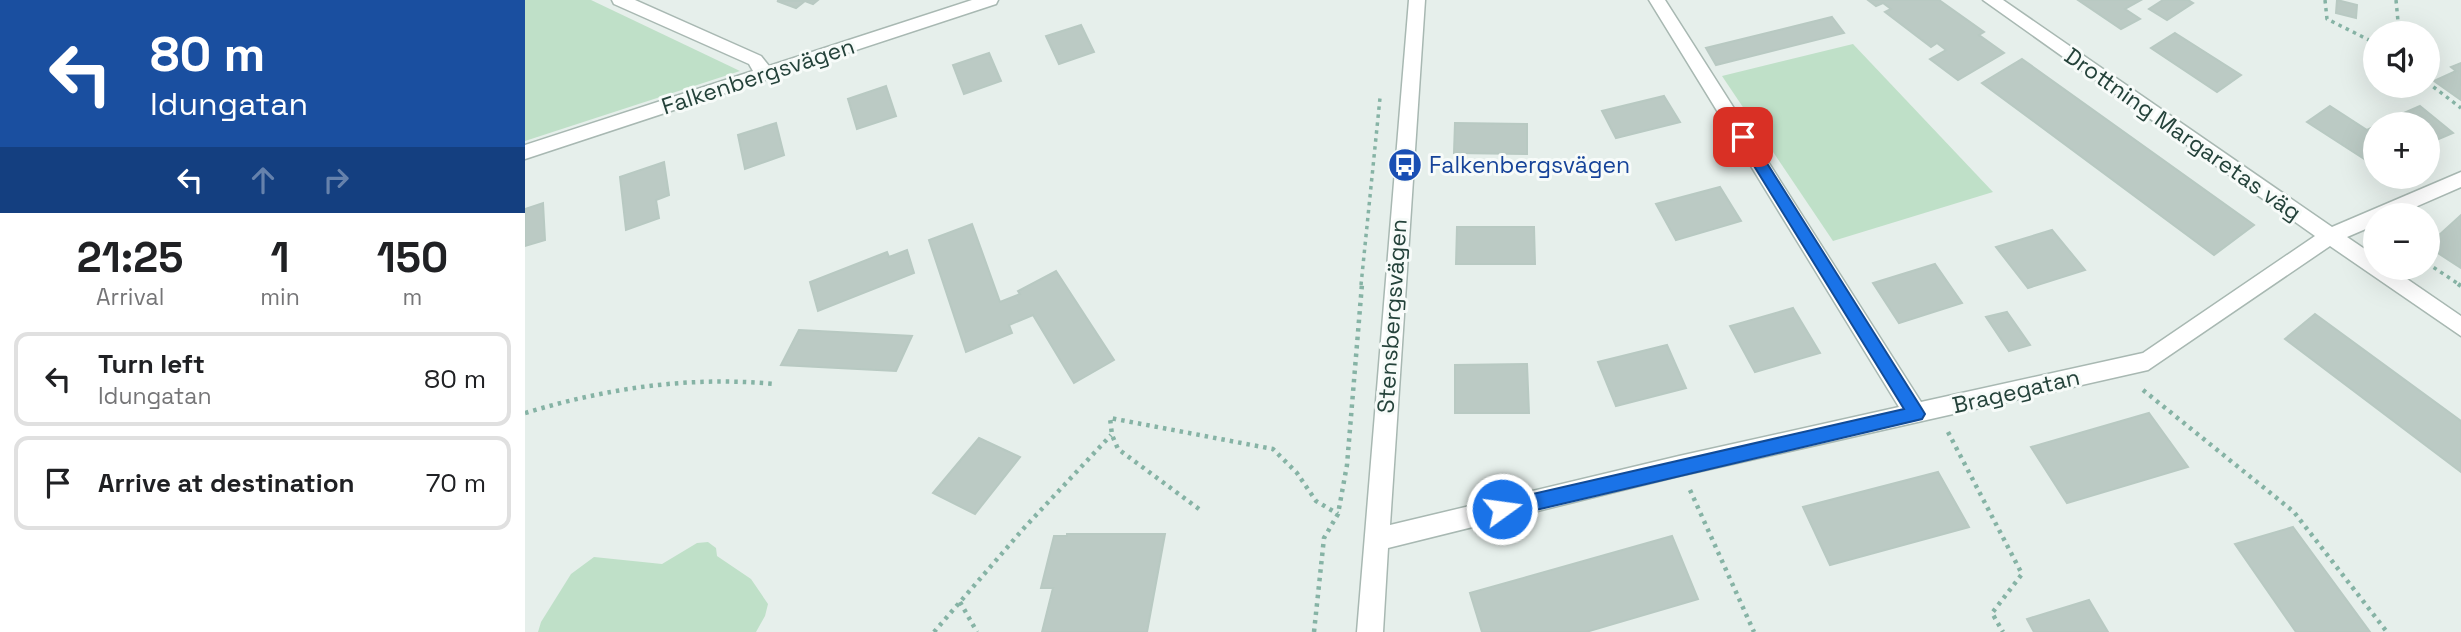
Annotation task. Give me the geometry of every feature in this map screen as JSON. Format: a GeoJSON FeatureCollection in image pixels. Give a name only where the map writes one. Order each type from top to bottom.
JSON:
{"type":"FeatureCollection","features":[{"type":"Feature","properties":{"kind":"street"},"geometry":{"type":"LineString","coordinates":[[620,0],[755,60],[765,74]]}},
{"type":"Feature","properties":{"kind":"street","name":"Falkenbergsvägen"},"geometry":{"type":"LineString","coordinates":[[525,152],[991,0]]}},
{"type":"Feature","properties":{"kind":"street","name":"Stensbergsvägen"},"geometry":{"type":"LineString","coordinates":[[1370,632],[1417,0]]}},
{"type":"Feature","properties":{"kind":"street"},"geometry":{"type":"LineString","coordinates":[[1657,0],[1926,412]]}},
{"type":"Feature","properties":{"kind":"street","name":"Drottning Margaretas väg"},"geometry":{"type":"LineString","coordinates":[[1991,0],[2363,259]]}},
{"type":"Feature","properties":{"kind":"street","name":"Bragegatan"},"geometry":{"type":"LineString","coordinates":[[2406,203],[2461,179]]}},
{"type":"Feature","properties":{"kind":"street","name":"Bragegatan"},"geometry":{"type":"LineString","coordinates":[[1376,540],[1679,466],[2148,361],[2330,236],[2363,222]]}},
{"type":"Feature","properties":{"kind":"street","name":"Drottning Margaretas väg"},"geometry":{"type":"LineString","coordinates":[[2394,280],[2461,327]]}},
{"type":"Feature","properties":{"kind":"path"},"geometry":{"type":"LineString","coordinates":[[2325,0],[2327,19],[2363,36]]}},
{"type":"Feature","properties":{"kind":"path"},"geometry":{"type":"LineString","coordinates":[[2396,0],[2398,21]]}},
{"type":"Feature","properties":{"kind":"path"},"geometry":{"type":"LineString","coordinates":[[1314,632],[1324,538],[1338,513],[1347,466],[1369,203],[1382,85]]}},
{"type":"Feature","properties":{"kind":"path"},"geometry":{"type":"LineString","coordinates":[[2440,92],[2461,108]]}},
{"type":"Feature","properties":{"kind":"path"},"geometry":{"type":"LineString","coordinates":[[2440,272],[2461,286]]}},
{"type":"Feature","properties":{"kind":"path"},"geometry":{"type":"LineString","coordinates":[[2116,368],[2294,512],[2387,632]]}},
{"type":"Feature","properties":{"kind":"path"},"geometry":{"type":"LineString","coordinates":[[525,413],[573,397],[649,382],[744,380],[775,384]]}},
{"type":"Feature","properties":{"kind":"path"},"geometry":{"type":"LineString","coordinates":[[1926,412],[2022,574],[1991,612],[2003,632]]}},
{"type":"Feature","properties":{"kind":"path"},"geometry":{"type":"LineString","coordinates":[[1199,509],[1118,449],[1112,435],[1110,418],[1273,449],[1297,473],[1316,501],[1338,513]]}},
{"type":"Feature","properties":{"kind":"path"},"geometry":{"type":"LineString","coordinates":[[934,632],[1024,528],[1112,435]]}},
{"type":"Feature","properties":{"kind":"path"},"geometry":{"type":"LineString","coordinates":[[1679,466],[1754,632]]}},
{"type":"Feature","properties":{"kind":"path"},"geometry":{"type":"LineString","coordinates":[[960,602],[977,632]]}},
{"type":"Feature","properties":{"kind":"green space"},"geometry":{"type":"Polygon","coordinates":[[[525,0],[591,0],[740,71],[525,141],[525,0]]]}},
{"type":"Feature","properties":{"kind":"green space"},"geometry":{"type":"Polygon","coordinates":[[[1853,44],[1993,192],[1833,241],[1722,76],[1853,44]]]}},
{"type":"Feature","properties":{"kind":"green space"},"geometry":{"type":"Polygon","coordinates":[[[708,542],[716,548],[717,556],[751,579],[768,604],[756,632],[538,632],[541,622],[571,574],[594,557],[662,564],[697,543],[708,542]]]}},
{"type":"Feature","properties":{"kind":"building"},"geometry":{"type":"Polygon","coordinates":[[[818,0],[813,4],[805,1],[796,8],[777,1],[818,0]]]}},
{"type":"Feature","properties":{"kind":"building"},"geometry":{"type":"Polygon","coordinates":[[[1868,0],[1939,0],[1984,32],[1979,35],[2004,53],[1958,80],[1930,59],[1946,50],[1937,43],[1931,47],[1885,12],[1891,9],[1883,3],[1876,6],[1868,0]]]}},
{"type":"Feature","properties":{"kind":"building"},"geometry":{"type":"Polygon","coordinates":[[[2078,0],[2141,0],[2125,9],[2140,19],[2121,29],[2078,0]]]}},
{"type":"Feature","properties":{"kind":"building"},"geometry":{"type":"Polygon","coordinates":[[[2163,0],[2188,0],[2193,3],[2167,20],[2149,9],[2163,0]]]}},
{"type":"Feature","properties":{"kind":"building"},"geometry":{"type":"Polygon","coordinates":[[[2337,0],[2357,5],[2356,18],[2336,13],[2337,0]]]}},
{"type":"Feature","properties":{"kind":"building"},"geometry":{"type":"Polygon","coordinates":[[[1832,17],[1844,33],[1716,65],[1706,48],[1832,17]]]}},
{"type":"Feature","properties":{"kind":"building"},"geometry":{"type":"Polygon","coordinates":[[[1081,25],[1094,52],[1059,64],[1046,36],[1081,25]]]}},
{"type":"Feature","properties":{"kind":"building"},"geometry":{"type":"Polygon","coordinates":[[[2175,33],[2241,75],[2217,92],[2151,48],[2175,33]]]}},
{"type":"Feature","properties":{"kind":"building"},"geometry":{"type":"Polygon","coordinates":[[[989,53],[1001,81],[964,94],[953,65],[989,53]]]}},
{"type":"Feature","properties":{"kind":"building"},"geometry":{"type":"Polygon","coordinates":[[[2022,59],[2254,225],[2214,255],[1982,83],[2022,59]]]}},
{"type":"Feature","properties":{"kind":"building"},"geometry":{"type":"Polygon","coordinates":[[[2461,63],[2461,100],[2440,85],[2440,78],[2456,71],[2451,67],[2461,63]]]}},
{"type":"Feature","properties":{"kind":"building"},"geometry":{"type":"Polygon","coordinates":[[[886,86],[896,116],[857,129],[848,99],[886,86]]]}},
{"type":"Feature","properties":{"kind":"building"},"geometry":{"type":"Polygon","coordinates":[[[1664,96],[1680,122],[1616,138],[1602,111],[1664,96]]]}},
{"type":"Feature","properties":{"kind":"building"},"geometry":{"type":"Polygon","coordinates":[[[2330,106],[2363,127],[2363,158],[2307,122],[2330,106]]]}},
{"type":"Feature","properties":{"kind":"building"},"geometry":{"type":"Polygon","coordinates":[[[2420,106],[2427,112],[2406,112],[2420,106]]]}},
{"type":"Feature","properties":{"kind":"building"},"geometry":{"type":"Polygon","coordinates":[[[2440,122],[2453,133],[2440,138],[2440,122]]]}},
{"type":"Feature","properties":{"kind":"building"},"geometry":{"type":"Polygon","coordinates":[[[776,123],[784,155],[745,169],[738,135],[776,123]]]}},
{"type":"Feature","properties":{"kind":"building"},"geometry":{"type":"Polygon","coordinates":[[[1455,123],[1527,124],[1527,154],[1454,153],[1455,123]]]}},
{"type":"Feature","properties":{"kind":"building"},"geometry":{"type":"Polygon","coordinates":[[[664,162],[669,195],[656,200],[659,218],[626,230],[620,177],[664,162]]]}},
{"type":"Feature","properties":{"kind":"building"},"geometry":{"type":"Polygon","coordinates":[[[1720,187],[1741,221],[1676,240],[1656,204],[1720,187]]]}},
{"type":"Feature","properties":{"kind":"building"},"geometry":{"type":"Polygon","coordinates":[[[543,203],[545,240],[525,246],[525,209],[543,203]]]}},
{"type":"Feature","properties":{"kind":"building"},"geometry":{"type":"Polygon","coordinates":[[[2461,215],[2461,268],[2440,254],[2440,234],[2461,215]]]}},
{"type":"Feature","properties":{"kind":"building"},"geometry":{"type":"Polygon","coordinates":[[[972,224],[1000,302],[1020,294],[1018,291],[1056,271],[1114,360],[1074,383],[1033,315],[1009,325],[1012,333],[966,352],[929,240],[972,224]]]}},
{"type":"Feature","properties":{"kind":"building"},"geometry":{"type":"Polygon","coordinates":[[[1457,227],[1534,227],[1535,264],[1456,264],[1457,227]]]}},
{"type":"Feature","properties":{"kind":"building"},"geometry":{"type":"Polygon","coordinates":[[[2052,230],[2085,270],[2028,288],[1996,247],[2052,230]]]}},
{"type":"Feature","properties":{"kind":"building"},"geometry":{"type":"Polygon","coordinates":[[[907,250],[914,273],[818,311],[810,282],[887,252],[889,257],[907,250]]]}},
{"type":"Feature","properties":{"kind":"building"},"geometry":{"type":"Polygon","coordinates":[[[1935,264],[1962,303],[1899,323],[1873,283],[1935,264]]]}},
{"type":"Feature","properties":{"kind":"building"},"geometry":{"type":"Polygon","coordinates":[[[1793,308],[1820,353],[1755,372],[1730,326],[1793,308]]]}},
{"type":"Feature","properties":{"kind":"building"},"geometry":{"type":"Polygon","coordinates":[[[2007,312],[2030,345],[2009,351],[1986,317],[2007,312]]]}},
{"type":"Feature","properties":{"kind":"building"},"geometry":{"type":"Polygon","coordinates":[[[2315,314],[2461,421],[2461,472],[2285,339],[2315,314]]]}},
{"type":"Feature","properties":{"kind":"building"},"geometry":{"type":"Polygon","coordinates":[[[799,330],[912,336],[896,371],[781,365],[799,330]]]}},
{"type":"Feature","properties":{"kind":"building"},"geometry":{"type":"Polygon","coordinates":[[[1667,345],[1686,388],[1616,406],[1598,362],[1667,345]]]}},
{"type":"Feature","properties":{"kind":"building"},"geometry":{"type":"Polygon","coordinates":[[[1527,364],[1529,413],[1455,413],[1455,365],[1527,364]]]}},
{"type":"Feature","properties":{"kind":"building"},"geometry":{"type":"Polygon","coordinates":[[[2149,413],[2188,467],[2067,503],[2031,447],[2149,413]]]}},
{"type":"Feature","properties":{"kind":"building"},"geometry":{"type":"Polygon","coordinates":[[[979,438],[1020,457],[975,514],[933,493],[979,438]]]}},
{"type":"Feature","properties":{"kind":"building"},"geometry":{"type":"Polygon","coordinates":[[[1938,472],[1969,527],[1830,565],[1803,507],[1938,472]]]}},
{"type":"Feature","properties":{"kind":"building"},"geometry":{"type":"Polygon","coordinates":[[[2293,527],[2370,632],[2296,632],[2235,544],[2293,527]]]}},
{"type":"Feature","properties":{"kind":"building"},"geometry":{"type":"Polygon","coordinates":[[[1165,534],[1147,632],[1042,632],[1053,588],[1041,588],[1054,536],[1165,534]]]}},
{"type":"Feature","properties":{"kind":"building"},"geometry":{"type":"Polygon","coordinates":[[[1672,536],[1698,599],[1586,632],[1482,632],[1470,593],[1672,536]]]}},
{"type":"Feature","properties":{"kind":"building"},"geometry":{"type":"Polygon","coordinates":[[[2089,600],[2108,632],[2034,632],[2027,619],[2089,600]]]}},
{"type":"Feature","properties":{"kind":"place","name":"Falkenbergsvägen"},"geometry":{"type":"Point","coordinates":[1405,165]}},
{"type":"Feature","properties":{"kind":"route"},"geometry":{"type":"LineString","coordinates":[[1502,509],[1679,466],[1916,414],[1743,137]]}}]}
